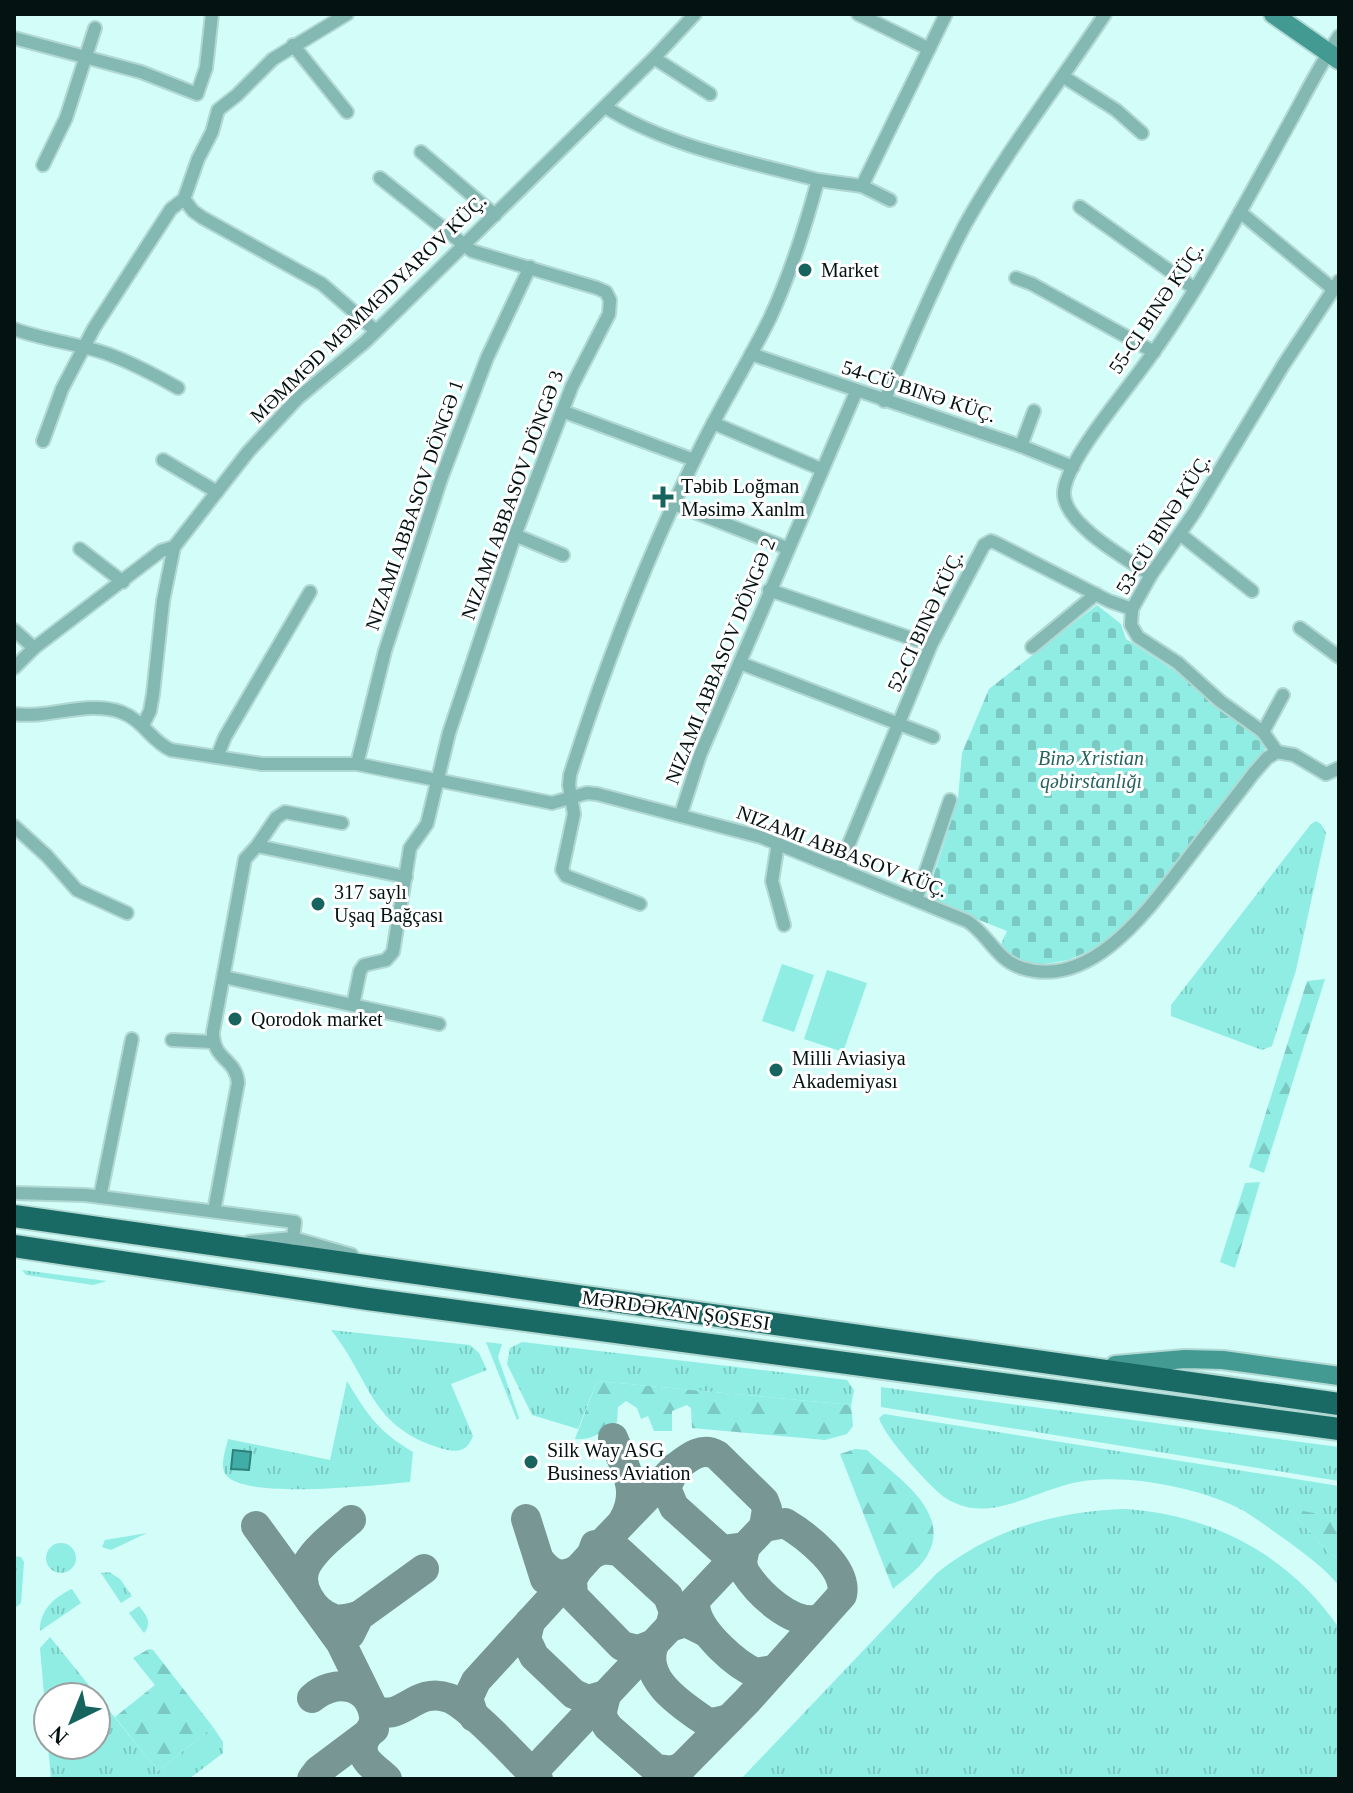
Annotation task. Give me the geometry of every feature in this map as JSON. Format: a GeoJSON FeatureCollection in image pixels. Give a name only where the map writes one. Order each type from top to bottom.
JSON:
{"type":"FeatureCollection","features":[{"type":"Feature","properties":{"kind":"highway","name":"MƏRDƏKAN ŞOSESI"},"geometry":{"type":"LineString","coordinates":[[14,1216],[1339,1404]]}},
{"type":"Feature","properties":{"kind":"highway","name":"MƏRDƏKAN ŞOSESI"},"geometry":{"type":"LineString","coordinates":[[14,1246],[368,1299],[1339,1429]]}},
{"type":"Feature","properties":{"kind":"street"},"geometry":{"type":"LineString","coordinates":[[197,94],[206,68],[212,14]]}},
{"type":"Feature","properties":{"kind":"street"},"geometry":{"type":"LineString","coordinates":[[43,441],[62,389],[125,278],[171,209],[184,199],[218,110],[273,59],[347,14]]}},
{"type":"Feature","properties":{"kind":"street","name":"MƏMMƏD MƏMMƏDYAROV KÜÇ."},"geometry":{"type":"LineString","coordinates":[[143,725],[153,694],[163,601],[174,547],[248,452],[298,398],[376,331],[464,246],[695,14]]}},
{"type":"Feature","properties":{"kind":"street"},"geometry":{"type":"LineString","coordinates":[[858,14],[929,49]]}},
{"type":"Feature","properties":{"kind":"street"},"geometry":{"type":"LineString","coordinates":[[862,186],[946,14]]}},
{"type":"Feature","properties":{"kind":"street"},"geometry":{"type":"LineString","coordinates":[[884,401],[942,271],[968,221],[1105,14]]}},
{"type":"Feature","properties":{"kind":"street"},"geometry":{"type":"LineString","coordinates":[[1273,14],[1333,57]]}},
{"type":"Feature","properties":{"kind":"street"},"geometry":{"type":"LineString","coordinates":[[43,165],[66,118],[83,57],[95,28]]}},
{"type":"Feature","properties":{"kind":"street","name":"55-CI BINƏ KÜÇ."},"geometry":{"type":"LineString","coordinates":[[1151,575],[1097,538],[1074,516],[1064,495],[1066,482],[1095,430],[1154,352],[1195,289],[1333,57],[1339,36]]}},
{"type":"Feature","properties":{"kind":"street"},"geometry":{"type":"LineString","coordinates":[[14,38],[141,72],[197,94],[218,110]]}},
{"type":"Feature","properties":{"kind":"street"},"geometry":{"type":"LineString","coordinates":[[293,45],[347,112]]}},
{"type":"Feature","properties":{"kind":"street"},"geometry":{"type":"LineString","coordinates":[[654,58],[710,94]]}},
{"type":"Feature","properties":{"kind":"street"},"geometry":{"type":"LineString","coordinates":[[1064,77],[1116,110],[1142,133]]}},
{"type":"Feature","properties":{"kind":"street"},"geometry":{"type":"LineString","coordinates":[[605,107],[624,119],[674,140],[818,180],[862,186],[890,200]]}},
{"type":"Feature","properties":{"kind":"street"},"geometry":{"type":"LineString","coordinates":[[421,152],[495,215]]}},
{"type":"Feature","properties":{"kind":"street","name":"NIZAMI ABBASOV DÖNGƏ 3"},"geometry":{"type":"LineString","coordinates":[[353,1005],[364,965],[386,960],[393,952],[410,848],[427,824],[449,733],[515,535],[572,386],[609,314],[610,300],[606,292],[597,288],[482,256],[464,246],[380,178]]}},
{"type":"Feature","properties":{"kind":"street"},"geometry":{"type":"LineString","coordinates":[[640,904],[566,876],[562,870],[574,814],[570,775],[601,678],[674,504],[751,354],[800,246],[818,180]]}},
{"type":"Feature","properties":{"kind":"street"},"geometry":{"type":"LineString","coordinates":[[184,199],[203,218],[322,284],[376,331]]}},
{"type":"Feature","properties":{"kind":"street"},"geometry":{"type":"LineString","coordinates":[[1080,207],[1195,289]]}},
{"type":"Feature","properties":{"kind":"street"},"geometry":{"type":"LineString","coordinates":[[1240,212],[1336,285]]}},
{"type":"Feature","properties":{"kind":"street","name":"NIZAMI ABBASOV DÖNGƏ 1"},"geometry":{"type":"LineString","coordinates":[[357,764],[385,651],[441,479],[487,358],[530,267]]}},
{"type":"Feature","properties":{"kind":"street"},"geometry":{"type":"LineString","coordinates":[[1016,278],[1154,352]]}},
{"type":"Feature","properties":{"kind":"street","name":"53-CÜ BINƏ KÜÇ."},"geometry":{"type":"LineString","coordinates":[[1277,752],[1263,732],[1220,701],[1178,663],[1138,637],[1131,625],[1132,609],[1336,285]]}},
{"type":"Feature","properties":{"kind":"street"},"geometry":{"type":"LineString","coordinates":[[14,329],[123,360],[178,388]]}},
{"type":"Feature","properties":{"kind":"street","name":"54-CÜ BINƏ KÜÇ."},"geometry":{"type":"LineString","coordinates":[[751,354],[1021,446],[1073,467]]}},
{"type":"Feature","properties":{"kind":"street","name":"NIZAMI ABBASOV DÖNGƏ 2"},"geometry":{"type":"LineString","coordinates":[[681,814],[691,777],[856,392]]}},
{"type":"Feature","properties":{"kind":"street"},"geometry":{"type":"LineString","coordinates":[[562,411],[694,460]]}},
{"type":"Feature","properties":{"kind":"street"},"geometry":{"type":"LineString","coordinates":[[1021,446],[1034,411]]}},
{"type":"Feature","properties":{"kind":"street"},"geometry":{"type":"LineString","coordinates":[[713,423],[821,469]]}},
{"type":"Feature","properties":{"kind":"street"},"geometry":{"type":"LineString","coordinates":[[163,460],[217,492]]}},
{"type":"Feature","properties":{"kind":"street"},"geometry":{"type":"LineString","coordinates":[[674,504],[787,548]]}},
{"type":"Feature","properties":{"kind":"street"},"geometry":{"type":"LineString","coordinates":[[1180,534],[1252,591]]}},
{"type":"Feature","properties":{"kind":"street"},"geometry":{"type":"LineString","coordinates":[[515,535],[563,555]]}},
{"type":"Feature","properties":{"kind":"street","name":"52-CI BINƏ KÜÇ."},"geometry":{"type":"LineString","coordinates":[[839,868],[931,645],[981,549],[991,541],[1132,609]]}},
{"type":"Feature","properties":{"kind":"street"},"geometry":{"type":"LineString","coordinates":[[14,668],[34,648],[161,551],[174,547]]}},
{"type":"Feature","properties":{"kind":"street"},"geometry":{"type":"LineString","coordinates":[[80,549],[123,582]]}},
{"type":"Feature","properties":{"kind":"street"},"geometry":{"type":"LineString","coordinates":[[769,590],[931,645]]}},
{"type":"Feature","properties":{"kind":"street"},"geometry":{"type":"LineString","coordinates":[[217,757],[225,737],[310,592]]}},
{"type":"Feature","properties":{"kind":"street"},"geometry":{"type":"LineString","coordinates":[[1032,647],[1096,594]]}},
{"type":"Feature","properties":{"kind":"street"},"geometry":{"type":"LineString","coordinates":[[1300,628],[1339,657]]}},
{"type":"Feature","properties":{"kind":"street"},"geometry":{"type":"LineString","coordinates":[[14,630],[34,648]]}},
{"type":"Feature","properties":{"kind":"street"},"geometry":{"type":"LineString","coordinates":[[740,663],[933,737]]}},
{"type":"Feature","properties":{"kind":"street"},"geometry":{"type":"LineString","coordinates":[[1263,732],[1283,695]]}},
{"type":"Feature","properties":{"kind":"street","name":"NIZAMI ABBASOV KÜÇ."},"geometry":{"type":"LineString","coordinates":[[14,714],[37,715],[102,708],[120,712],[143,725],[163,746],[217,757],[276,765],[357,764],[552,803],[587,793],[681,814],[778,843],[973,925],[996,952],[1013,965],[1033,971],[1059,970],[1094,958],[1130,931],[1253,774],[1277,752]]}},
{"type":"Feature","properties":{"kind":"street"},"geometry":{"type":"LineString","coordinates":[[1277,752],[1294,755],[1326,774],[1339,768]]}},
{"type":"Feature","properties":{"kind":"street"},"geometry":{"type":"LineString","coordinates":[[916,900],[950,800]]}},
{"type":"Feature","properties":{"kind":"street"},"geometry":{"type":"LineString","coordinates":[[214,1211],[238,1083],[234,1068],[218,1053],[213,1042],[245,859],[276,818],[285,812],[342,823]]}},
{"type":"Feature","properties":{"kind":"street"},"geometry":{"type":"LineString","coordinates":[[14,826],[47,856],[77,890],[127,913]]}},
{"type":"Feature","properties":{"kind":"street"},"geometry":{"type":"LineString","coordinates":[[778,843],[772,881],[784,925]]}},
{"type":"Feature","properties":{"kind":"street"},"geometry":{"type":"LineString","coordinates":[[257,846],[406,877]]}},
{"type":"Feature","properties":{"kind":"street"},"geometry":{"type":"LineString","coordinates":[[224,977],[439,1024]]}},
{"type":"Feature","properties":{"kind":"street"},"geometry":{"type":"LineString","coordinates":[[100,1197],[132,1039]]}},
{"type":"Feature","properties":{"kind":"street"},"geometry":{"type":"LineString","coordinates":[[172,1040],[213,1042]]}},
{"type":"Feature","properties":{"kind":"street"},"geometry":{"type":"LineString","coordinates":[[14,1193],[100,1197],[295,1222],[293,1238]]}},
{"type":"Feature","properties":{"kind":"street"},"geometry":{"type":"LineString","coordinates":[[220,1244],[293,1238],[416,1274]]}},
{"type":"Feature","properties":{"kind":"street"},"geometry":{"type":"LineString","coordinates":[[1039,1361],[1124,1366],[1185,1359],[1223,1360],[1339,1376]]}},
{"type":"Feature","properties":{"kind":"green space","name":"Binə Xristian qəbirstanlığı"},"geometry":{"type":"Polygon","coordinates":[[[1097,605],[1121,624],[1126,639],[1189,680],[1210,703],[1264,742],[1265,754],[1139,912],[1114,935],[1094,949],[1068,960],[1034,966],[999,949],[1007,931],[926,899],[958,799],[962,753],[989,689],[1097,605]]]}},
{"type":"Feature","properties":{"kind":"green space"},"geometry":{"type":"Polygon","coordinates":[[[1316,821],[1326,833],[1296,970],[1272,1046],[1262,1050],[1171,1016],[1171,1005],[1316,821]]]}},
{"type":"Feature","properties":{"kind":"green space"},"geometry":{"type":"Polygon","coordinates":[[[782,964],[814,975],[794,1032],[762,1021],[782,964]]]}},
{"type":"Feature","properties":{"kind":"green space"},"geometry":{"type":"Polygon","coordinates":[[[827,970],[867,983],[843,1052],[804,1039],[827,970]]]}},
{"type":"Feature","properties":{"kind":"green space"},"geometry":{"type":"Polygon","coordinates":[[[1325,979],[1264,1173],[1249,1167],[1307,981],[1325,979]]]}},
{"type":"Feature","properties":{"kind":"green space"},"geometry":{"type":"Polygon","coordinates":[[[1260,1182],[1235,1268],[1220,1262],[1245,1183],[1260,1182]]]}},
{"type":"Feature","properties":{"kind":"green space"},"geometry":{"type":"Polygon","coordinates":[[[22,1270],[107,1281],[93,1285],[26,1275],[22,1270]]]}},
{"type":"Feature","properties":{"kind":"green space"},"geometry":{"type":"Polygon","coordinates":[[[331,1330],[470,1345],[479,1353],[487,1370],[451,1384],[473,1436],[468,1445],[458,1451],[443,1449],[419,1440],[400,1428],[375,1400],[331,1330]]]}},
{"type":"Feature","properties":{"kind":"green space"},"geometry":{"type":"Polygon","coordinates":[[[486,1342],[502,1344],[498,1357],[519,1418],[517,1420],[486,1342]]]}},
{"type":"Feature","properties":{"kind":"green space"},"geometry":{"type":"Polygon","coordinates":[[[522,1342],[847,1380],[854,1390],[851,1405],[597,1381],[578,1429],[532,1415],[507,1364],[510,1348],[522,1342]]]}},
{"type":"Feature","properties":{"kind":"green space"},"geometry":{"type":"Polygon","coordinates":[[[347,1381],[375,1422],[413,1452],[410,1482],[284,1489],[238,1483],[226,1475],[223,1463],[228,1439],[330,1460],[347,1381]]]}},
{"type":"Feature","properties":{"kind":"green space"},"geometry":{"type":"Polygon","coordinates":[[[597,1381],[851,1405],[853,1426],[847,1434],[825,1440],[692,1428],[691,1408],[687,1405],[672,1411],[672,1431],[654,1431],[648,1416],[641,1419],[637,1408],[626,1401],[618,1407],[617,1422],[592,1437],[575,1439],[597,1381]]]}},
{"type":"Feature","properties":{"kind":"green space"},"geometry":{"type":"Polygon","coordinates":[[[881,1387],[1339,1447],[1339,1481],[881,1407],[881,1387]]]}},
{"type":"Feature","properties":{"kind":"green space"},"geometry":{"type":"Polygon","coordinates":[[[884,1414],[1339,1486],[1339,1518],[1289,1509],[1329,1553],[1339,1558],[1339,1586],[1309,1557],[1250,1515],[1227,1503],[1163,1484],[1097,1480],[1065,1485],[999,1506],[972,1508],[958,1504],[937,1491],[898,1448],[879,1418],[884,1414]]]}},
{"type":"Feature","properties":{"kind":"green space"},"geometry":{"type":"Polygon","coordinates":[[[855,1449],[867,1450],[906,1484],[928,1511],[933,1526],[933,1542],[925,1559],[893,1589],[840,1454],[855,1449]]]}},
{"type":"Feature","properties":{"kind":"green space"},"geometry":{"type":"Polygon","coordinates":[[[1288,1508],[1339,1518],[1339,1558],[1329,1553],[1288,1508]]]}},
{"type":"Feature","properties":{"kind":"green space"},"geometry":{"type":"Polygon","coordinates":[[[1126,1509],[1189,1520],[1219,1530],[1273,1560],[1319,1602],[1339,1628],[1339,1779],[741,1779],[937,1573],[958,1558],[1026,1525],[1075,1514],[1126,1509]]]}},
{"type":"Feature","properties":{"kind":"green space"},"geometry":{"type":"Polygon","coordinates":[[[147,1533],[111,1550],[102,1547],[105,1540],[147,1533]]]}},
{"type":"Feature","properties":{"kind":"green space"},"geometry":{"type":"Polygon","coordinates":[[[61,1543],[72,1547],[76,1558],[72,1569],[61,1573],[50,1569],[46,1558],[50,1547],[61,1543]]]}},
{"type":"Feature","properties":{"kind":"green space"},"geometry":{"type":"Polygon","coordinates":[[[14,1556],[21,1557],[24,1562],[21,1603],[14,1609],[14,1556]]]}},
{"type":"Feature","properties":{"kind":"green space"},"geometry":{"type":"Polygon","coordinates":[[[109,1572],[120,1579],[132,1596],[121,1603],[101,1573],[109,1572]]]}},
{"type":"Feature","properties":{"kind":"green space"},"geometry":{"type":"Polygon","coordinates":[[[72,1589],[81,1603],[40,1631],[42,1617],[49,1606],[72,1589]]]}},
{"type":"Feature","properties":{"kind":"green space"},"geometry":{"type":"Polygon","coordinates":[[[139,1606],[148,1622],[144,1633],[129,1613],[139,1606]]]}},
{"type":"Feature","properties":{"kind":"green space"},"geometry":{"type":"Polygon","coordinates":[[[50,1637],[85,1681],[43,1681],[40,1648],[50,1637]]]}},
{"type":"Feature","properties":{"kind":"green space"},"geometry":{"type":"Polygon","coordinates":[[[149,1649],[153,1650],[213,1727],[158,1771],[115,1717],[155,1685],[133,1658],[149,1649]]]}},
{"type":"Feature","properties":{"kind":"green space"},"geometry":{"type":"Polygon","coordinates":[[[112,1714],[158,1771],[213,1727],[223,1742],[223,1753],[189,1779],[51,1779],[49,1761],[112,1761],[112,1714]]]}},
{"type":"Feature","properties":{"kind":"shaded area"},"geometry":{"type":"Polygon","coordinates":[[[233,1450],[251,1452],[249,1470],[231,1469],[233,1450]]]}},
{"type":"Feature","properties":{"kind":"taxiway"},"geometry":{"type":"LineString","coordinates":[[613,1438],[631,1489],[631,1500],[623,1521]]}},
{"type":"Feature","properties":{"kind":"taxiway"},"geometry":{"type":"LineString","coordinates":[[474,1717],[468,1698],[476,1681],[592,1554],[675,1468],[690,1457],[706,1452],[717,1455],[764,1501],[767,1509],[764,1527]]}},
{"type":"Feature","properties":{"kind":"taxiway"},"geometry":{"type":"LineString","coordinates":[[675,1468],[666,1488],[674,1507],[722,1550],[745,1547],[744,1571],[777,1606],[798,1618],[820,1619]]}},
{"type":"Feature","properties":{"kind":"taxiway"},"geometry":{"type":"LineString","coordinates":[[526,1519],[545,1579]]}},
{"type":"Feature","properties":{"kind":"taxiway"},"geometry":{"type":"LineString","coordinates":[[351,1520],[311,1558],[303,1580],[308,1597],[326,1615],[340,1620],[359,1616]]}},
{"type":"Feature","properties":{"kind":"taxiway"},"geometry":{"type":"LineString","coordinates":[[532,1773],[764,1527],[785,1523],[814,1544],[832,1564],[839,1574],[842,1595],[747,1701],[670,1779]]}},
{"type":"Feature","properties":{"kind":"taxiway"},"geometry":{"type":"LineString","coordinates":[[256,1526],[341,1643],[373,1708],[392,1712],[426,1697],[437,1695],[449,1698],[481,1722],[538,1779]]}},
{"type":"Feature","properties":{"kind":"taxiway"},"geometry":{"type":"LineString","coordinates":[[595,1545],[592,1554],[603,1549],[619,1551],[668,1596],[674,1612],[670,1627],[686,1622],[704,1631]]}},
{"type":"Feature","properties":{"kind":"taxiway"},"geometry":{"type":"LineString","coordinates":[[541,1562],[557,1574],[577,1570],[572,1580],[573,1596],[622,1646],[638,1650],[654,1644]]}},
{"type":"Feature","properties":{"kind":"taxiway"},"geometry":{"type":"LineString","coordinates":[[350,1634],[359,1616],[424,1569]]}},
{"type":"Feature","properties":{"kind":"taxiway"},"geometry":{"type":"LineString","coordinates":[[696,1611],[712,1638],[739,1663],[756,1673],[773,1670]]}},
{"type":"Feature","properties":{"kind":"taxiway"},"geometry":{"type":"LineString","coordinates":[[530,1622],[526,1639],[534,1656],[574,1694],[588,1700],[606,1695]]}},
{"type":"Feature","properties":{"kind":"taxiway"},"geometry":{"type":"LineString","coordinates":[[654,1644],[651,1656],[653,1668],[665,1689],[705,1721],[712,1723],[729,1719]]}},
{"type":"Feature","properties":{"kind":"taxiway"},"geometry":{"type":"LineString","coordinates":[[312,1698],[340,1686],[358,1690],[365,1696],[371,1705],[374,1721],[364,1742],[364,1755],[387,1779]]}},
{"type":"Feature","properties":{"kind":"taxiway"},"geometry":{"type":"LineString","coordinates":[[606,1695],[602,1711],[608,1727],[656,1769],[672,1771],[682,1767]]}},
{"type":"Feature","properties":{"kind":"taxiway"},"geometry":{"type":"LineString","coordinates":[[312,1779],[318,1771],[374,1729]]}},
{"type":"Feature","properties":{"kind":"place","name":"Market"},"geometry":{"type":"Point","coordinates":[805,270]}},
{"type":"Feature","properties":{"kind":"place","name":"Təbib Loğman Məsimə Xanlm"},"geometry":{"type":"Point","coordinates":[663,497]}},
{"type":"Feature","properties":{"kind":"place","name":"317 saylı Uşaq Bağçası"},"geometry":{"type":"Point","coordinates":[318,904]}},
{"type":"Feature","properties":{"kind":"place","name":"Qorodok market"},"geometry":{"type":"Point","coordinates":[235,1019]}},
{"type":"Feature","properties":{"kind":"place","name":"Milli Aviasiya Akademiyası"},"geometry":{"type":"Point","coordinates":[776,1070]}},
{"type":"Feature","properties":{"kind":"place","name":"Silk Way ASG Business Aviation"},"geometry":{"type":"Point","coordinates":[531,1462]}}]}
